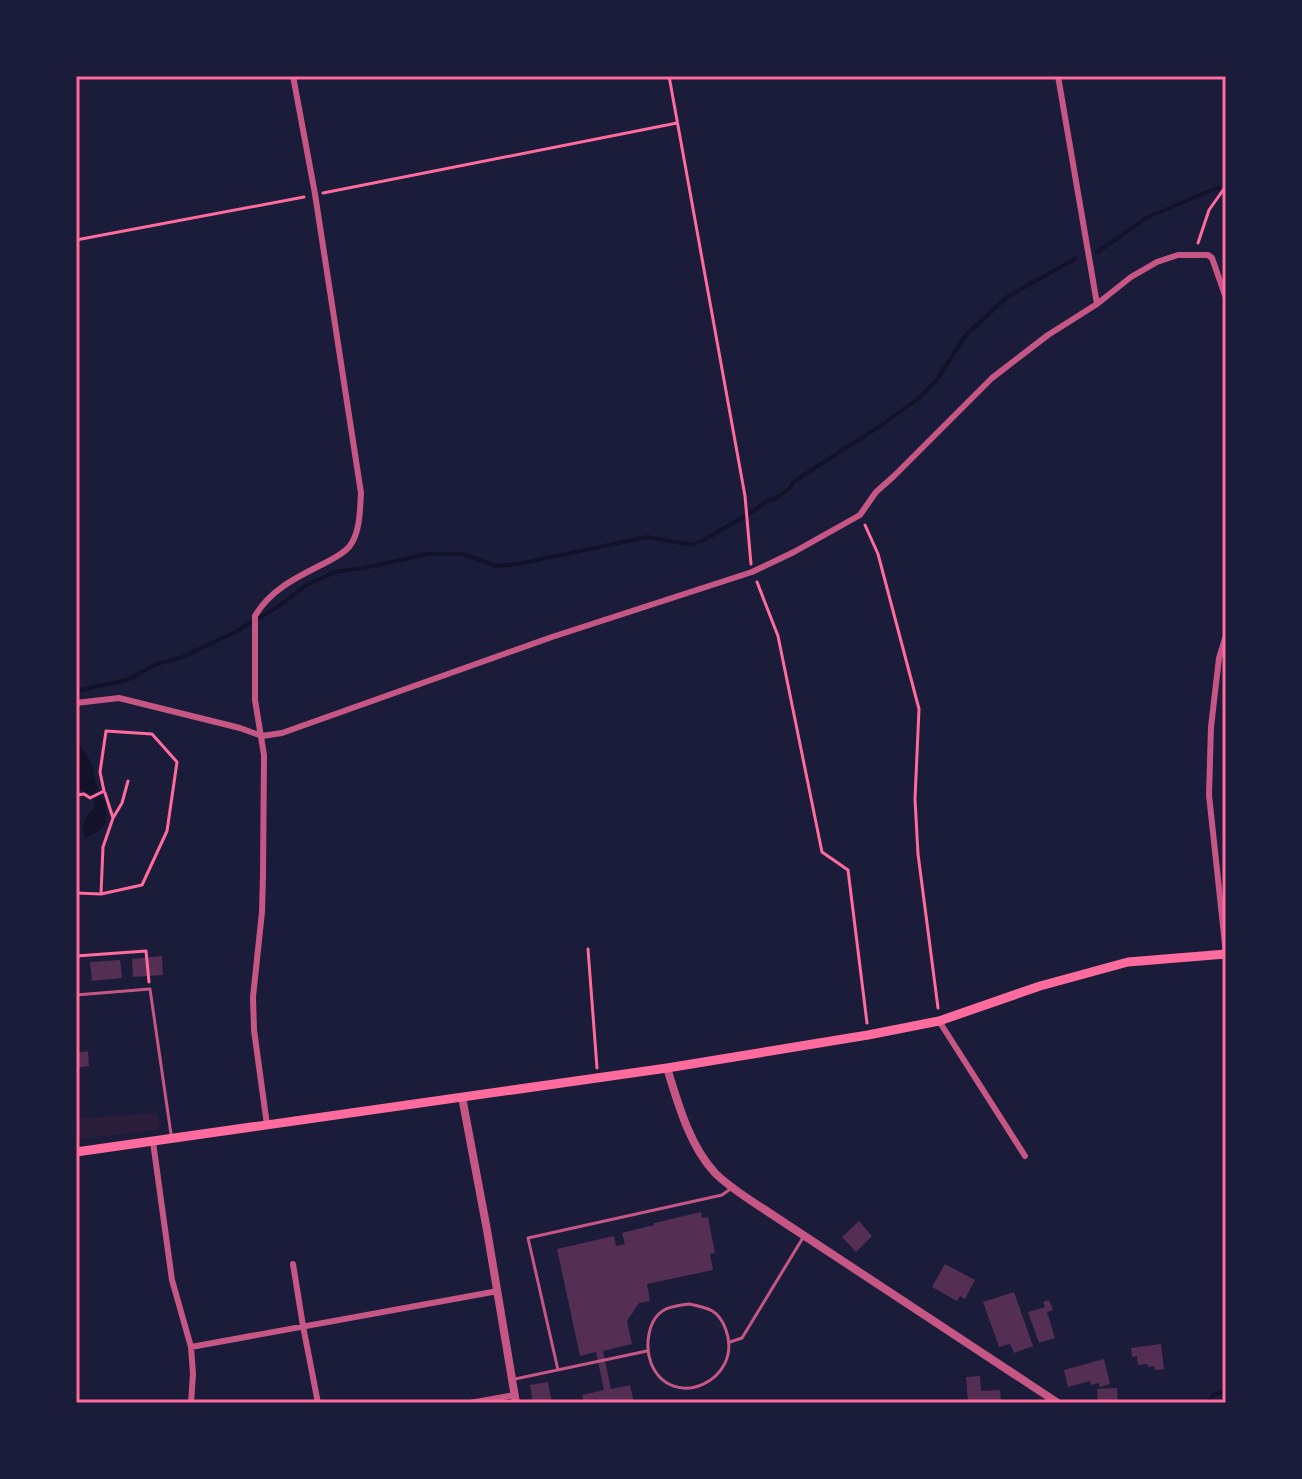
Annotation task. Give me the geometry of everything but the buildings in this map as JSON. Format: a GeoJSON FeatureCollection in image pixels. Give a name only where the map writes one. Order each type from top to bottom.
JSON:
{"type":"FeatureCollection","features":[{"type":"Feature","properties":{"kind":"main road"},"geometry":{"type":"LineString","coordinates":[[76,1152],[667,1068],[868,1035],[939,1021],[1040,986],[1128,962],[1226,954]]}},
{"type":"Feature","properties":{"kind":"street"},"geometry":{"type":"LineString","coordinates":[[268,1125],[254,1030],[253,997],[263,887],[264,755],[255,700],[255,616],[261,605],[277,591],[350,547],[359,523],[361,493],[315,194],[293,76]]}},
{"type":"Feature","properties":{"kind":"street"},"geometry":{"type":"LineString","coordinates":[[1058,76],[1097,304]]}},
{"type":"Feature","properties":{"kind":"street"},"geometry":{"type":"LineString","coordinates":[[76,703],[119,698],[262,736],[282,733],[552,637],[752,572],[860,515],[876,492],[992,378],[1131,277],[1157,262],[1178,255],[1208,255],[1212,258],[1226,298]]}},
{"type":"Feature","properties":{"kind":"street"},"geometry":{"type":"LineString","coordinates":[[1226,636],[1219,658],[1211,727],[1209,795],[1226,954],[1226,1001]]}},
{"type":"Feature","properties":{"kind":"street"},"geometry":{"type":"LineString","coordinates":[[939,1021],[1025,1156]]}},
{"type":"Feature","properties":{"kind":"street"},"geometry":{"type":"LineString","coordinates":[[667,1068],[680,1108],[703,1158],[716,1174],[804,1236],[1058,1403]]}},
{"type":"Feature","properties":{"kind":"street"},"geometry":{"type":"LineString","coordinates":[[462,1097],[515,1399],[470,1403]]}},
{"type":"Feature","properties":{"kind":"street"},"geometry":{"type":"LineString","coordinates":[[153,1142],[172,1280],[191,1347],[191,1403]]}},
{"type":"Feature","properties":{"kind":"street"},"geometry":{"type":"LineString","coordinates":[[293,1264],[318,1403]]}},
{"type":"Feature","properties":{"kind":"street"},"geometry":{"type":"LineString","coordinates":[[191,1347],[498,1291]]}},
{"type":"Feature","properties":{"kind":"lane"},"geometry":{"type":"LineString","coordinates":[[76,995],[150,989],[172,1139]]}},
{"type":"Feature","properties":{"kind":"lane"},"geometry":{"type":"LineString","coordinates":[[558,1370],[528,1238],[722,1195],[732,1187]]}},
{"type":"Feature","properties":{"kind":"lane"},"geometry":{"type":"LineString","coordinates":[[730,1342],[742,1338],[804,1236]]}},
{"type":"Feature","properties":{"kind":"lane"},"geometry":{"type":"LineString","coordinates":[[689,1304],[707,1308],[719,1315],[730,1342],[723,1370],[710,1382],[698,1387],[678,1389],[667,1383],[653,1368],[647,1351],[649,1333],[658,1314],[667,1308],[689,1304]]}},
{"type":"Feature","properties":{"kind":"lane"},"geometry":{"type":"LineString","coordinates":[[511,1380],[647,1351]]}},
{"type":"Feature","properties":{"kind":"path"},"geometry":{"type":"LineString","coordinates":[[669,76],[745,496],[752,572],[778,636],[822,852],[848,870],[868,1035]]}},
{"type":"Feature","properties":{"kind":"path"},"geometry":{"type":"LineString","coordinates":[[76,240],[677,123]]}},
{"type":"Feature","properties":{"kind":"path"},"geometry":{"type":"LineString","coordinates":[[1194,255],[1209,210],[1226,186]]}},
{"type":"Feature","properties":{"kind":"path"},"geometry":{"type":"LineString","coordinates":[[860,515],[878,554],[919,709],[915,799],[918,854],[939,1021]]}},
{"type":"Feature","properties":{"kind":"path"},"geometry":{"type":"LineString","coordinates":[[76,893],[101,894],[142,885],[167,831],[177,762],[152,734],[106,731],[100,772],[113,818]]}},
{"type":"Feature","properties":{"kind":"path"},"geometry":{"type":"LineString","coordinates":[[101,894],[103,847],[128,781]]}},
{"type":"Feature","properties":{"kind":"path"},"geometry":{"type":"LineString","coordinates":[[76,795],[84,794],[90,798],[104,791]]}},
{"type":"Feature","properties":{"kind":"path"},"geometry":{"type":"LineString","coordinates":[[588,949],[598,1077]]}},
{"type":"Feature","properties":{"kind":"path"},"geometry":{"type":"LineString","coordinates":[[76,956],[146,951],[150,989]]}},
{"type":"Feature","properties":{"kind":"shaded area"},"geometry":{"type":"Polygon","coordinates":[[[77,745],[86,753],[93,769],[99,788],[93,795],[76,791],[77,745]]]}},
{"type":"Feature","properties":{"kind":"shaded area"},"geometry":{"type":"Polygon","coordinates":[[[98,795],[104,798],[106,804],[106,823],[86,838],[84,823],[98,795]]]}},
{"type":"Feature","properties":{"kind":"shaded area"},"geometry":{"type":"Polygon","coordinates":[[[157,1114],[160,1124],[157,1130],[76,1139],[76,1117],[157,1114]]]}},
{"type":"Feature","properties":{"kind":"waterway"},"geometry":{"type":"LineString","coordinates":[[1097,252],[1148,217],[1219,187]]}},
{"type":"Feature","properties":{"kind":"waterway"},"geometry":{"type":"LineString","coordinates":[[76,691],[127,680],[157,664],[180,658],[235,632],[279,606],[305,586],[335,572],[428,554],[463,554],[496,566],[647,537],[692,545],[704,540],[768,500],[775,499],[793,482],[919,398],[936,381],[965,336],[1007,297],[1075,259]]}},
{"type":"Feature","properties":{"kind":"waterway"},"geometry":{"type":"LineString","coordinates":[[1206,1403],[1226,1390]]}}]}
